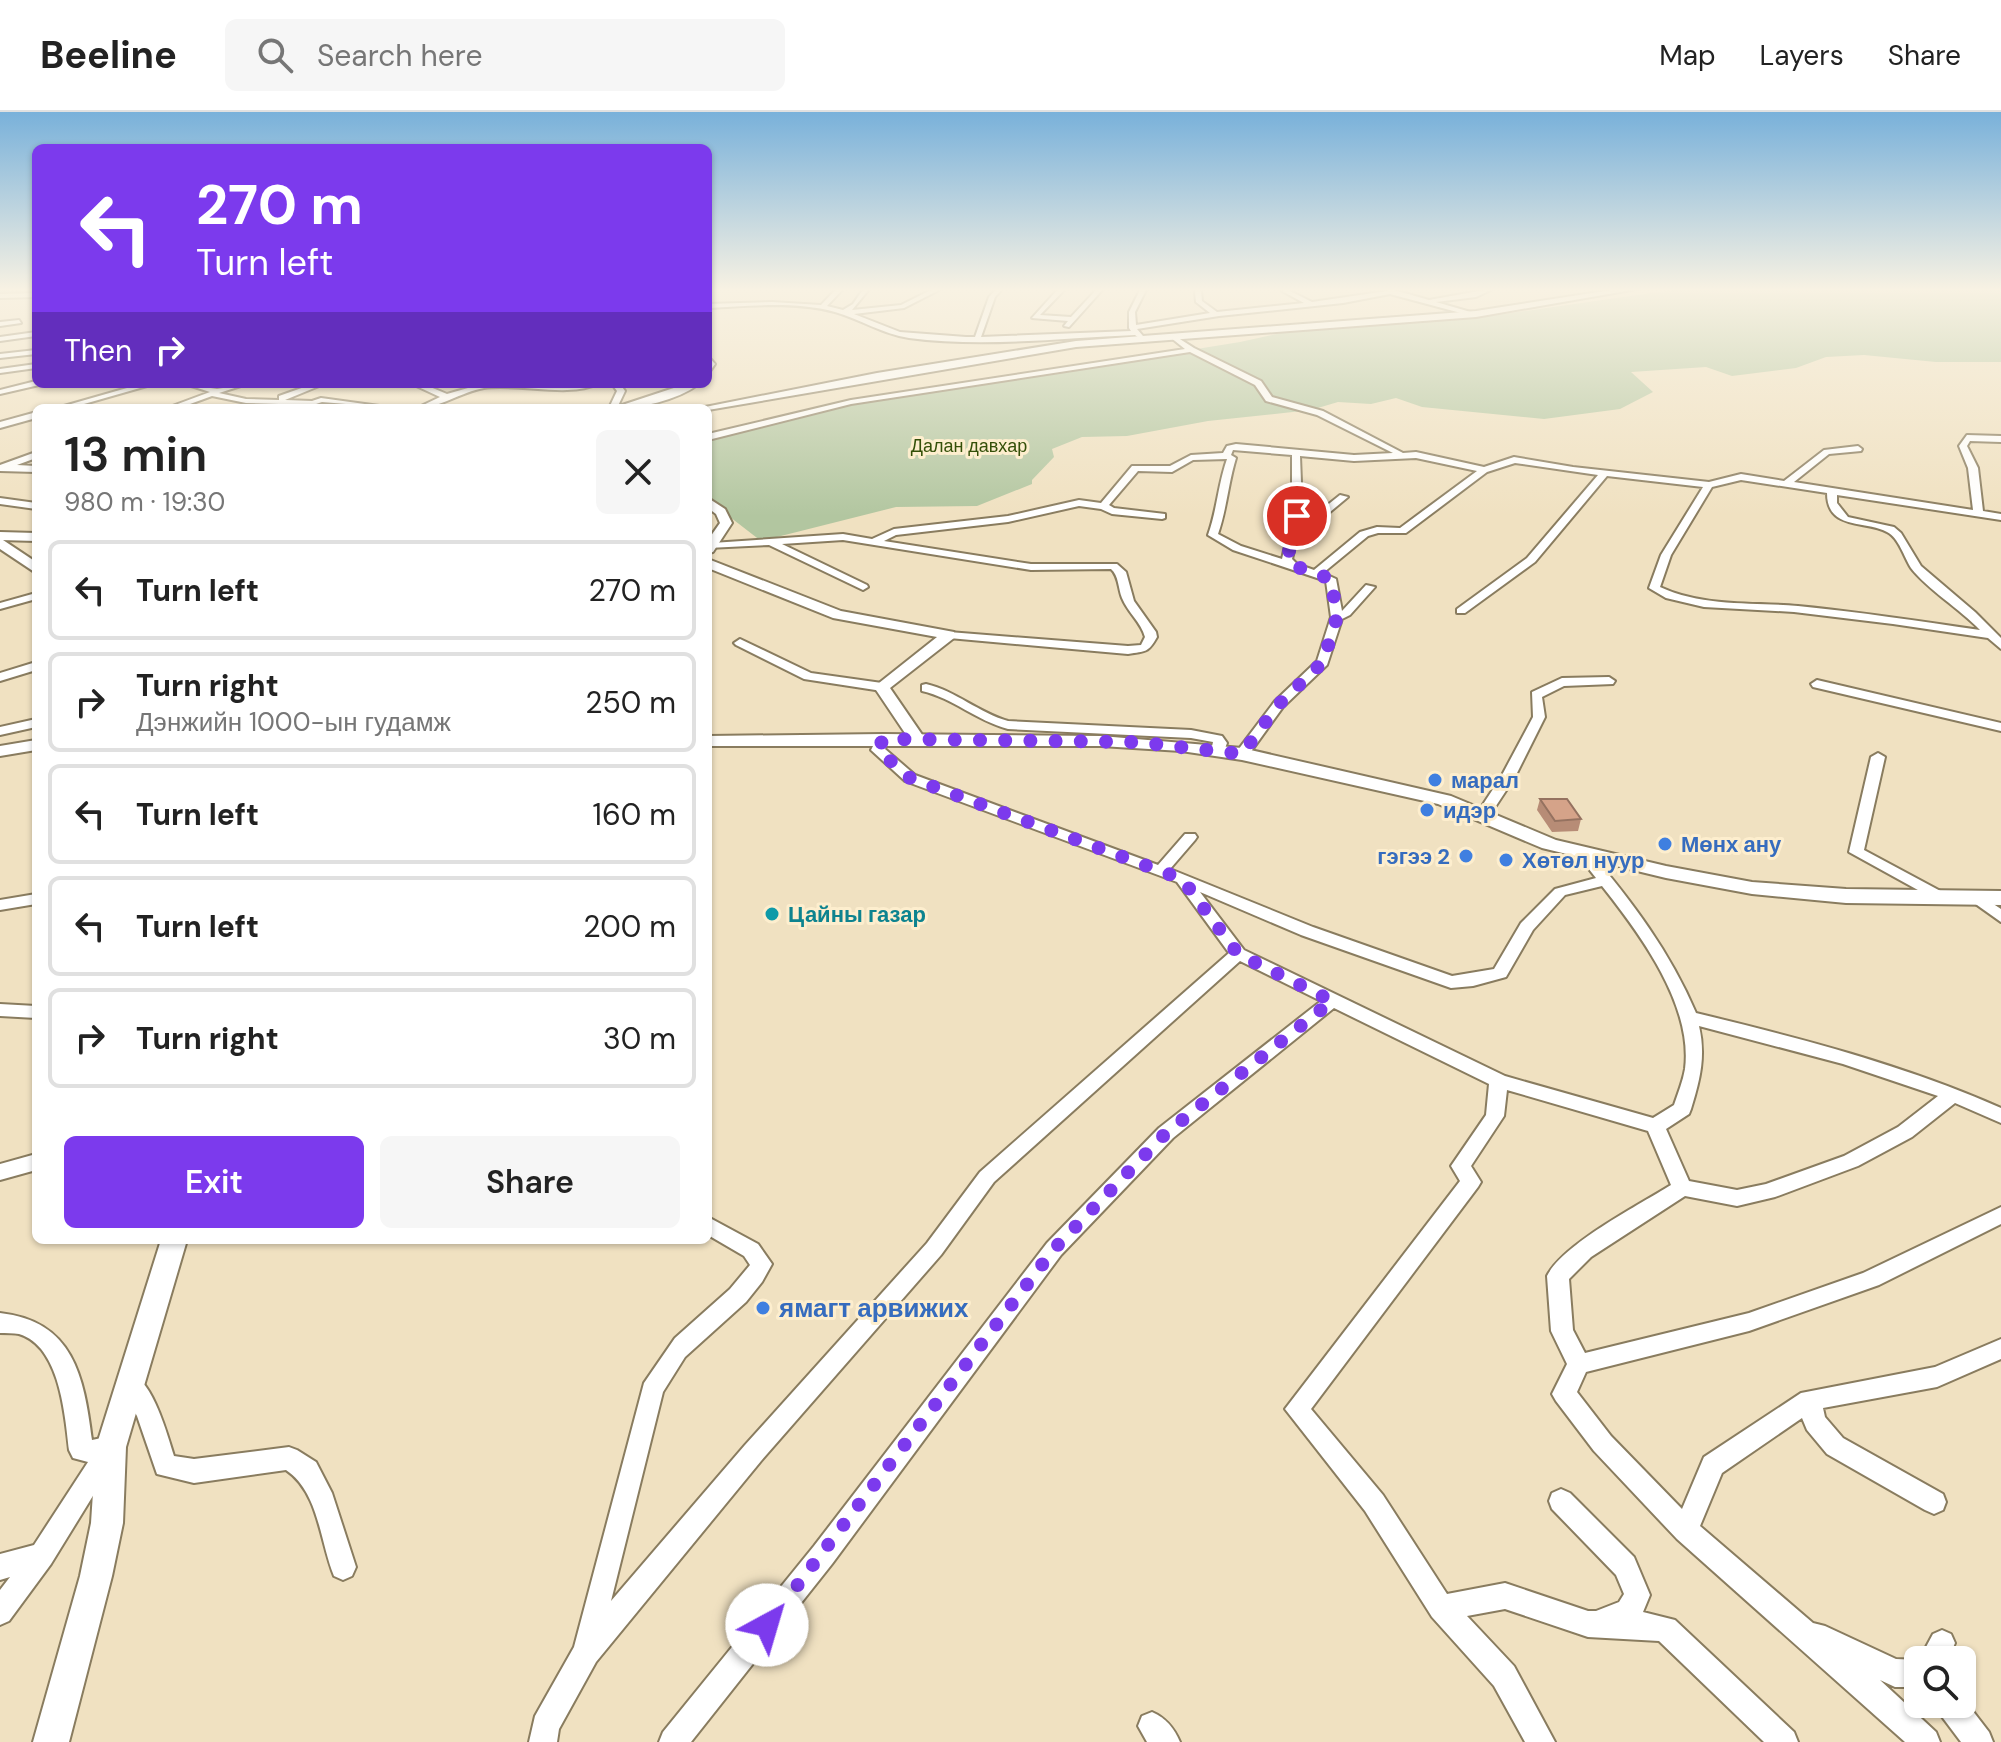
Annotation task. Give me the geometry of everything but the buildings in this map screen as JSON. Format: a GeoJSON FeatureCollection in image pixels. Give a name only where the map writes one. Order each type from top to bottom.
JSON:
{"type":"FeatureCollection","features":[{"type":"Feature","properties":{"kind":"main road"},"geometry":{"type":"LineString","coordinates":[[4,543],[32,566]]}},
{"type":"Feature","properties":{"kind":"main road"},"geometry":{"type":"LineString","coordinates":[[712,741],[1101,741],[1242,754],[1444,800],[1549,844],[1584,854],[1752,888],[1846,896],[1975,897],[1998,912]]}},
{"type":"Feature","properties":{"kind":"street"},"geometry":{"type":"LineString","coordinates":[[712,407],[949,364]]}},
{"type":"Feature","properties":{"kind":"street"},"geometry":{"type":"LineString","coordinates":[[712,436],[851,402],[1099,364]]}},
{"type":"Feature","properties":{"kind":"street"},"geometry":{"type":"LineString","coordinates":[[1220,364],[1258,383],[1269,399],[1328,416],[1404,455]]}},
{"type":"Feature","properties":{"kind":"street"},"geometry":{"type":"LineString","coordinates":[[0,371],[32,367]]}},
{"type":"Feature","properties":{"kind":"street"},"geometry":{"type":"LineString","coordinates":[[0,392],[32,384]]}},
{"type":"Feature","properties":{"kind":"street"},"geometry":{"type":"LineString","coordinates":[[76,404],[135,388]]}},
{"type":"Feature","properties":{"kind":"street"},"geometry":{"type":"LineString","coordinates":[[202,388],[258,402],[313,403],[321,400],[356,404]]}},
{"type":"Feature","properties":{"kind":"street"},"geometry":{"type":"LineString","coordinates":[[182,404],[228,388]]}},
{"type":"Feature","properties":{"kind":"street"},"geometry":{"type":"LineString","coordinates":[[269,403],[309,388]]}},
{"type":"Feature","properties":{"kind":"street"},"geometry":{"type":"LineString","coordinates":[[426,388],[445,396]]}},
{"type":"Feature","properties":{"kind":"street"},"geometry":{"type":"LineString","coordinates":[[429,404],[445,396],[478,388]]}},
{"type":"Feature","properties":{"kind":"street"},"geometry":{"type":"LineString","coordinates":[[632,404],[667,396],[685,388]]}},
{"type":"Feature","properties":{"kind":"street"},"geometry":{"type":"LineString","coordinates":[[254,404],[258,402]]}},
{"type":"Feature","properties":{"kind":"street"},"geometry":{"type":"LineString","coordinates":[[0,425],[32,416]]}},
{"type":"Feature","properties":{"kind":"street"},"geometry":{"type":"LineString","coordinates":[[1978,513],[1973,468],[1963,446],[1967,438],[2001,439]]}},
{"type":"Feature","properties":{"kind":"street"},"geometry":{"type":"LineString","coordinates":[[1226,456],[1230,448],[1236,447],[1354,458],[1404,455],[1484,470]]}},
{"type":"Feature","properties":{"kind":"street"},"geometry":{"type":"LineString","coordinates":[[1787,483],[1827,452],[1858,449]]}},
{"type":"Feature","properties":{"kind":"street"},"geometry":{"type":"LineString","coordinates":[[1292,565],[1287,560],[1297,516],[1296,453]]}},
{"type":"Feature","properties":{"kind":"street"},"geometry":{"type":"LineString","coordinates":[[1103,506],[1135,468],[1172,469],[1180,461],[1197,455],[1226,456],[1232,458],[1222,488],[1222,508],[1213,535],[1237,548],[1331,579],[1337,617],[1323,662],[1279,704],[1242,754]]}},
{"type":"Feature","properties":{"kind":"street"},"geometry":{"type":"LineString","coordinates":[[2,467],[32,456]]}},
{"type":"Feature","properties":{"kind":"street"},"geometry":{"type":"LineString","coordinates":[[1315,574],[1364,534],[1377,530],[1402,531],[1484,470],[1514,460],[1604,474],[1709,485],[1741,477],[2001,517]]}},
{"type":"Feature","properties":{"kind":"street"},"geometry":{"type":"LineString","coordinates":[[2,467],[32,469]]}},
{"type":"Feature","properties":{"kind":"street"},"geometry":{"type":"LineString","coordinates":[[1461,611],[1531,560],[1604,474]]}},
{"type":"Feature","properties":{"kind":"street"},"geometry":{"type":"LineString","coordinates":[[1709,485],[1666,555],[1654,588],[1665,594],[1701,602],[1825,612],[1991,635]]}},
{"type":"Feature","properties":{"kind":"street"},"geometry":{"type":"LineString","coordinates":[[1832,491],[1832,503],[1845,519],[1890,529],[1917,568],[2001,645]]}},
{"type":"Feature","properties":{"kind":"street"},"geometry":{"type":"LineString","coordinates":[[1297,516],[1306,510],[1327,510],[1343,497]]}},
{"type":"Feature","properties":{"kind":"street"},"geometry":{"type":"LineString","coordinates":[[0,501],[32,505]]}},
{"type":"Feature","properties":{"kind":"street"},"geometry":{"type":"LineString","coordinates":[[873,542],[894,532],[1008,519],[1079,503],[1103,506],[1112,511],[1162,516]]}},
{"type":"Feature","properties":{"kind":"street"},"geometry":{"type":"LineString","coordinates":[[712,509],[726,523],[712,545]]}},
{"type":"Feature","properties":{"kind":"street"},"geometry":{"type":"LineString","coordinates":[[712,548],[826,537],[1031,567],[1113,566],[1121,572],[1132,608],[1149,625],[1151,637],[1145,648],[1128,650],[949,635],[838,615],[712,565]]}},
{"type":"Feature","properties":{"kind":"street"},"geometry":{"type":"LineString","coordinates":[[4,543],[32,538]]}},
{"type":"Feature","properties":{"kind":"street"},"geometry":{"type":"LineString","coordinates":[[4,543],[32,544]]}},
{"type":"Feature","properties":{"kind":"street"},"geometry":{"type":"LineString","coordinates":[[773,544],[863,587]]}},
{"type":"Feature","properties":{"kind":"street"},"geometry":{"type":"LineString","coordinates":[[1337,617],[1346,613],[1370,587]]}},
{"type":"Feature","properties":{"kind":"street"},"geometry":{"type":"LineString","coordinates":[[0,606],[32,597]]}},
{"type":"Feature","properties":{"kind":"street"},"geometry":{"type":"LineString","coordinates":[[740,643],[808,676],[882,687],[949,635]]}},
{"type":"Feature","properties":{"kind":"street"},"geometry":{"type":"LineString","coordinates":[[0,677],[32,667]]}},
{"type":"Feature","properties":{"kind":"street"},"geometry":{"type":"LineString","coordinates":[[1483,815],[1508,777],[1539,717],[1536,695],[1562,682],[1609,681]]}},
{"type":"Feature","properties":{"kind":"street"},"geometry":{"type":"LineString","coordinates":[[1817,684],[2001,727]]}},
{"type":"Feature","properties":{"kind":"street"},"geometry":{"type":"LineString","coordinates":[[882,687],[917,739]]}},
{"type":"Feature","properties":{"kind":"street"},"geometry":{"type":"LineString","coordinates":[[926,688],[939,691],[993,721],[1008,725],[1191,734],[1217,739],[1218,751]]}},
{"type":"Feature","properties":{"kind":"street"},"geometry":{"type":"LineString","coordinates":[[0,731],[32,724]]}},
{"type":"Feature","properties":{"kind":"street"},"geometry":{"type":"LineString","coordinates":[[883,739],[878,750],[910,778],[1182,879],[1307,931],[1451,982],[1500,973],[1527,927],[1560,892],[1606,880]]}},
{"type":"Feature","properties":{"kind":"street"},"geometry":{"type":"LineString","coordinates":[[0,751],[32,746]]}},
{"type":"Feature","properties":{"kind":"street"},"geometry":{"type":"LineString","coordinates":[[1878,757],[1856,852],[1941,897]]}},
{"type":"Feature","properties":{"kind":"street"},"geometry":{"type":"LineString","coordinates":[[1161,871],[1190,837]]}},
{"type":"Feature","properties":{"kind":"street"},"geometry":{"type":"LineString","coordinates":[[1182,879],[1238,954],[1499,1081],[1655,1126],[1682,1109],[1694,1066],[1690,1018],[1646,934],[1584,854]]}},
{"type":"Feature","properties":{"kind":"street"},"geometry":{"type":"LineString","coordinates":[[0,905],[32,900]]}},
{"type":"Feature","properties":{"kind":"street"},"geometry":{"type":"LineString","coordinates":[[543,1742],[545,1726],[586,1652],[753,1453],[934,1249],[987,1177],[1238,954]]}},
{"type":"Feature","properties":{"kind":"street"},"geometry":{"type":"LineString","coordinates":[[673,1742],[823,1555],[1054,1249],[1166,1133],[1332,1001]]}},
{"type":"Feature","properties":{"kind":"street"},"geometry":{"type":"LineString","coordinates":[[0,1010],[32,1012]]}},
{"type":"Feature","properties":{"kind":"street"},"geometry":{"type":"LineString","coordinates":[[1690,1018],[1796,1044],[1954,1094],[2001,1116]]}},
{"type":"Feature","properties":{"kind":"street"},"geometry":{"type":"LineString","coordinates":[[1499,1081],[1495,1116],[1461,1166],[1471,1182],[1297,1409],[1374,1503],[1441,1608],[1504,1676],[1539,1741]]}},
{"type":"Feature","properties":{"kind":"street"},"geometry":{"type":"LineString","coordinates":[[1579,1364],[1562,1331],[1558,1276],[1584,1251],[1682,1188],[1737,1198],[1768,1191],[1851,1161],[1905,1132],[1954,1094]]}},
{"type":"Feature","properties":{"kind":"street"},"geometry":{"type":"LineString","coordinates":[[1655,1126],[1682,1188]]}},
{"type":"Feature","properties":{"kind":"street"},"geometry":{"type":"LineString","coordinates":[[0,1172],[32,1163]]}},
{"type":"Feature","properties":{"kind":"street"},"geometry":{"type":"LineString","coordinates":[[1926,1742],[1878,1694],[1686,1530],[1584,1421],[1564,1394],[1579,1364],[1749,1322],[1871,1279],[2001,1215]]}},
{"type":"Feature","properties":{"kind":"street"},"geometry":{"type":"LineString","coordinates":[[586,1652],[652,1390],[665,1367],[687,1340],[716,1318],[753,1282],[761,1264],[751,1250],[712,1227]]}},
{"type":"Feature","properties":{"kind":"street"},"geometry":{"type":"LineString","coordinates":[[51,1742],[80,1643],[104,1536],[111,1447],[172,1244]]}},
{"type":"Feature","properties":{"kind":"street"},"geometry":{"type":"LineString","coordinates":[[0,1323],[17,1322],[55,1346],[75,1396],[81,1450],[111,1447]]}},
{"type":"Feature","properties":{"kind":"street"},"geometry":{"type":"LineString","coordinates":[[1686,1530],[1713,1465],[1809,1400],[1937,1377],[2001,1349]]}},
{"type":"Feature","properties":{"kind":"street"},"geometry":{"type":"LineString","coordinates":[[130,1383],[147,1412],[166,1466],[194,1471],[289,1458],[307,1470],[323,1501],[343,1567]]}},
{"type":"Feature","properties":{"kind":"street"},"geometry":{"type":"LineString","coordinates":[[1809,1400],[1815,1422],[1835,1446],[1934,1502]]}},
{"type":"Feature","properties":{"kind":"street"},"geometry":{"type":"LineString","coordinates":[[0,1612],[42,1555],[111,1447]]}},
{"type":"Feature","properties":{"kind":"street"},"geometry":{"type":"LineString","coordinates":[[1561,1501],[1625,1566],[1637,1595],[1628,1613],[1588,1624]]}},
{"type":"Feature","properties":{"kind":"street"},"geometry":{"type":"LineString","coordinates":[[0,1567],[42,1555]]}},
{"type":"Feature","properties":{"kind":"street"},"geometry":{"type":"LineString","coordinates":[[1441,1608],[1505,1596],[1588,1624],[1646,1625],[1666,1629],[1784,1742]]}},
{"type":"Feature","properties":{"kind":"street"},"geometry":{"type":"LineString","coordinates":[[1802,1630],[1904,1674]]}},
{"type":"Feature","properties":{"kind":"street"},"geometry":{"type":"LineString","coordinates":[[1961,1718],[1979,1742]]}},
{"type":"Feature","properties":{"kind":"green space","name":"Далан давхар"},"geometry":{"type":"Polygon","coordinates":[[[1103,364],[1807,364],[1732,376],[1706,367],[1631,372],[1653,392],[1620,409],[1544,419],[1422,407],[1396,398],[1371,404],[1338,402],[1311,410],[1208,421],[1127,436],[1082,437],[1052,449],[1054,457],[1032,480],[1032,484],[977,506],[896,507],[761,541],[712,503],[712,439],[837,407],[1103,364]]]}},
{"type":"Feature","properties":{"kind":"place","name":"марал"},"geometry":{"type":"Point","coordinates":[1435,780]}},
{"type":"Feature","properties":{"kind":"place","name":"идэр"},"geometry":{"type":"Point","coordinates":[1427,810]}},
{"type":"Feature","properties":{"kind":"place","name":"Мөнх ану"},"geometry":{"type":"Point","coordinates":[1665,844]}},
{"type":"Feature","properties":{"kind":"place","name":"гэгээ 2"},"geometry":{"type":"Point","coordinates":[1466,856]}},
{"type":"Feature","properties":{"kind":"place","name":"Хөтөл нуур"},"geometry":{"type":"Point","coordinates":[1506,860]}},
{"type":"Feature","properties":{"kind":"place","name":"Цайны газар"},"geometry":{"type":"Point","coordinates":[772,914]}},
{"type":"Feature","properties":{"kind":"place","name":"ямагт арвижих"},"geometry":{"type":"Point","coordinates":[763,1308]}},
{"type":"Feature","properties":{"kind":"route"},"geometry":{"type":"LineString","coordinates":[[767,1625],[1054,1249],[1166,1133],[1332,1001],[1238,954],[1182,879],[910,778],[878,750],[883,739],[1136,742],[1242,754],[1279,704],[1323,662],[1337,617],[1331,579],[1292,565],[1287,560],[1297,516]]}}]}
